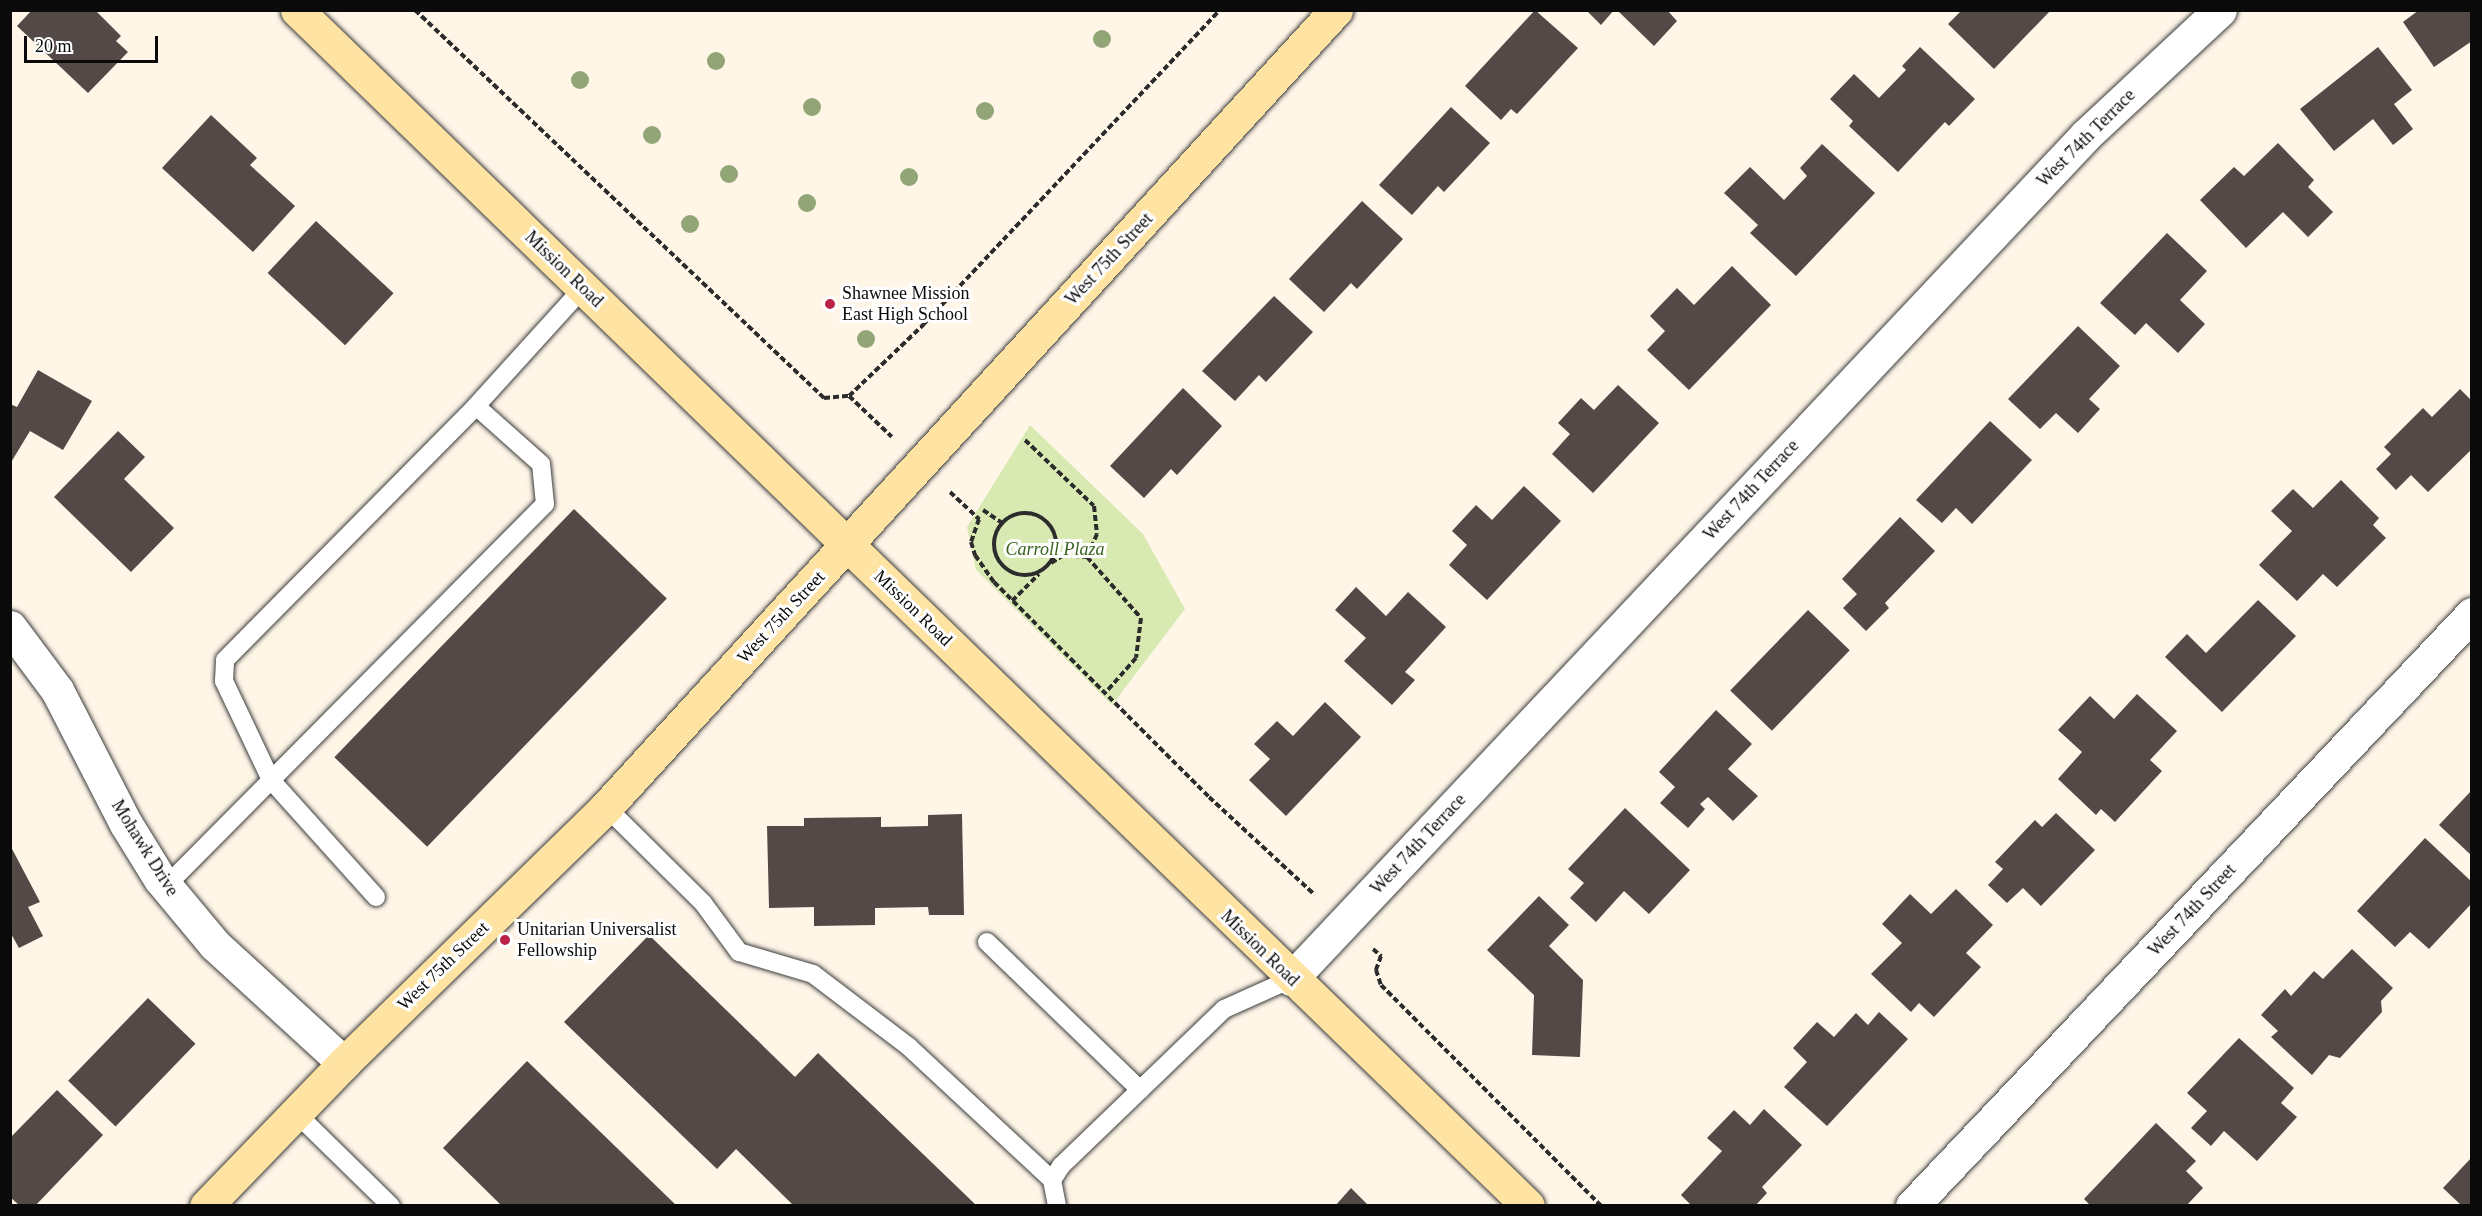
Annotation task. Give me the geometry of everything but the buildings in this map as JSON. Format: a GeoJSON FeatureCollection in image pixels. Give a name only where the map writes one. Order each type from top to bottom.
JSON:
{"type":"FeatureCollection","features":[{"type":"Feature","properties":{"kind":"main road","name":"Mission Road"},"geometry":{"type":"LineString","coordinates":[[297,10],[848,544],[1291,979],[1528,1206]]}},
{"type":"Feature","properties":{"kind":"main road","name":"West 75th Street"},"geometry":{"type":"LineString","coordinates":[[207,1206],[344,1063],[606,807],[1336,10]]}},
{"type":"Feature","properties":{"kind":"street","name":"West 74th Terrace"},"geometry":{"type":"LineString","coordinates":[[1291,979],[2086,135],[2220,10]]}},
{"type":"Feature","properties":{"kind":"street","name":"West 74th Street"},"geometry":{"type":"LineString","coordinates":[[1912,1206],[2472,614]]}},
{"type":"Feature","properties":{"kind":"street","name":"Mohawk Drive"},"geometry":{"type":"LineString","coordinates":[[10,627],[57,690],[126,824],[166,886],[215,945],[344,1063]]}},
{"type":"Feature","properties":{"kind":"lane"},"geometry":{"type":"LineString","coordinates":[[376,897],[271,780],[224,681],[225,660],[476,406],[583,288]]}},
{"type":"Feature","properties":{"kind":"lane"},"geometry":{"type":"LineString","coordinates":[[166,886],[545,504],[541,464],[476,406]]}},
{"type":"Feature","properties":{"kind":"lane"},"geometry":{"type":"LineString","coordinates":[[606,807],[703,903],[739,952],[813,974],[909,1047],[1052,1180],[1057,1206]]}},
{"type":"Feature","properties":{"kind":"lane"},"geometry":{"type":"LineString","coordinates":[[987,942],[1140,1090]]}},
{"type":"Feature","properties":{"kind":"lane"},"geometry":{"type":"LineString","coordinates":[[1052,1180],[1061,1166],[1224,1009],[1291,979]]}},
{"type":"Feature","properties":{"kind":"lane"},"geometry":{"type":"LineString","coordinates":[[296,1113],[391,1206]]}},
{"type":"Feature","properties":{"kind":"path"},"geometry":{"type":"LineString","coordinates":[[415,10],[824,398],[849,396],[923,325],[1220,10]]}},
{"type":"Feature","properties":{"kind":"path"},"geometry":{"type":"LineString","coordinates":[[1026,440],[1094,506],[1097,534],[1087,557]]}},
{"type":"Feature","properties":{"kind":"path"},"geometry":{"type":"LineString","coordinates":[[984,510],[1002,523]]}},
{"type":"Feature","properties":{"kind":"path"},"geometry":{"type":"LineString","coordinates":[[1041,571],[1019,574],[1001,564],[994,544],[1002,523],[1018,513],[1038,515],[1046,520],[1056,536],[1049,565]]}},
{"type":"Feature","properties":{"kind":"path"},"geometry":{"type":"LineString","coordinates":[[979,519],[972,532],[975,555],[1012,601],[1209,797],[1307,888]]}},
{"type":"Feature","properties":{"kind":"path"},"geometry":{"type":"LineString","coordinates":[[1012,601],[1041,571],[1064,555],[1087,557],[1142,618],[1136,658],[1106,692]]}},
{"type":"Feature","properties":{"kind":"path"},"geometry":{"type":"LineString","coordinates":[[1381,956],[1376,970],[1381,985],[1601,1206]]}},
{"type":"Feature","properties":{"kind":"green space","name":"Carroll Plaza"},"geometry":{"type":"Polygon","coordinates":[[[1030,425],[1143,534],[1185,609],[1112,705],[976,570],[967,527],[1030,425]]]}},
{"type":"Feature","properties":{"kind":"place","name":"Shawnee Mission East High School"},"geometry":{"type":"Point","coordinates":[830,304]}},
{"type":"Feature","properties":{"kind":"place","name":"Unitarian Universalist Fellowship"},"geometry":{"type":"Point","coordinates":[505,940]}}]}
